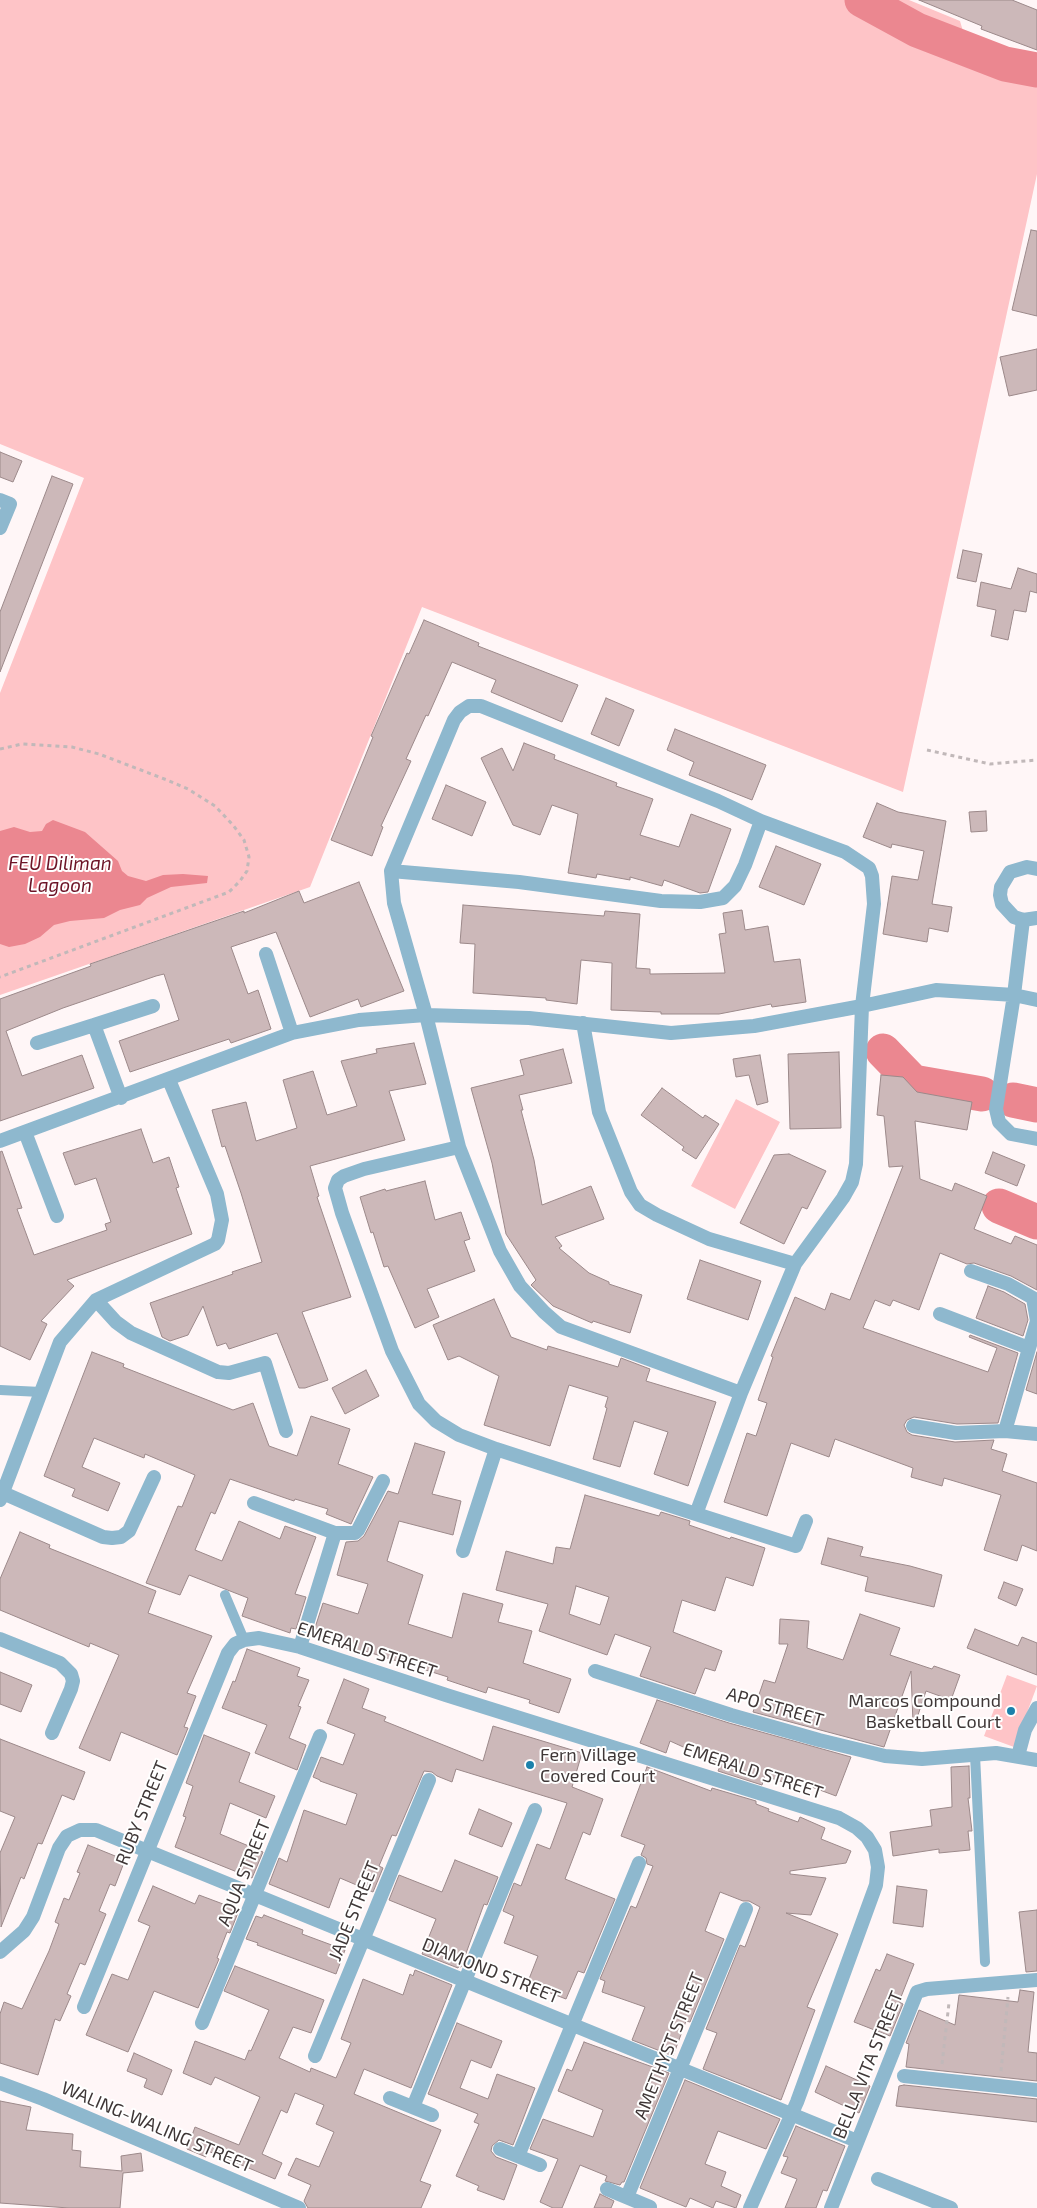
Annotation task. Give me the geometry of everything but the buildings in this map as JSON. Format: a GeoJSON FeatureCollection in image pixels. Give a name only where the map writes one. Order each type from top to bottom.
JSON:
{"type":"FeatureCollection","features":[{"type":"Feature","properties":{"kind":"street"},"geometry":{"type":"LineString","coordinates":[[0,528],[5,502]]}},
{"type":"Feature","properties":{"kind":"street"},"geometry":{"type":"LineString","coordinates":[[696,1514],[741,1393],[795,1264],[843,1198],[852,1182],[856,1164],[862,1006],[874,904],[872,876],[869,868],[845,852],[761,821],[718,801],[481,706],[469,706],[460,712],[454,720],[391,871],[394,903],[426,1015],[459,1147],[500,1251],[520,1286],[561,1327],[741,1393]]}},
{"type":"Feature","properties":{"kind":"street"},"geometry":{"type":"LineString","coordinates":[[391,871],[519,882],[661,901],[700,902],[723,898],[735,886],[761,821]]}},
{"type":"Feature","properties":{"kind":"street"},"geometry":{"type":"LineString","coordinates":[[1037,869],[1027,866],[1018,868],[1010,872],[1001,887],[1002,904],[1014,917],[1023,920],[1037,918]]}},
{"type":"Feature","properties":{"kind":"street"},"geometry":{"type":"LineString","coordinates":[[1023,920],[1014,996],[996,1109],[999,1122],[1012,1134],[1037,1139]]}},
{"type":"Feature","properties":{"kind":"street"},"geometry":{"type":"LineString","coordinates":[[266,954],[292,1033]]}},
{"type":"Feature","properties":{"kind":"street"},"geometry":{"type":"LineString","coordinates":[[0,1141],[121,1098],[292,1033],[359,1020],[426,1015],[529,1018],[671,1033],[754,1026],[936,990],[1014,996],[1037,1000]]}},
{"type":"Feature","properties":{"kind":"street"},"geometry":{"type":"LineString","coordinates":[[37,1042],[153,1006]]}},
{"type":"Feature","properties":{"kind":"street"},"geometry":{"type":"LineString","coordinates":[[583,1023],[599,1112],[631,1192],[640,1205],[709,1239],[795,1264]]}},
{"type":"Feature","properties":{"kind":"street"},"geometry":{"type":"LineString","coordinates":[[94,1025],[121,1098]]}},
{"type":"Feature","properties":{"kind":"street"},"geometry":{"type":"LineString","coordinates":[[154,1476],[134,1524],[129,1532],[121,1537],[103,1537],[1,1496],[60,1342],[96,1300],[215,1244],[218,1240],[222,1220],[217,1194],[169,1080]]}},
{"type":"Feature","properties":{"kind":"street"},"geometry":{"type":"LineString","coordinates":[[25,1132],[57,1216]]}},
{"type":"Feature","properties":{"kind":"street"},"geometry":{"type":"LineString","coordinates":[[459,1147],[364,1169],[338,1180],[335,1188],[342,1213],[392,1351],[419,1404],[436,1422],[459,1435],[496,1449],[796,1546],[806,1522]]}},
{"type":"Feature","properties":{"kind":"street"},"geometry":{"type":"LineString","coordinates":[[971,1271],[1008,1284],[1032,1298],[1037,1321],[1005,1431]]}},
{"type":"Feature","properties":{"kind":"street"},"geometry":{"type":"LineString","coordinates":[[96,1300],[116,1322],[132,1333],[218,1372],[229,1373],[265,1363],[286,1431]]}},
{"type":"Feature","properties":{"kind":"street"},"geometry":{"type":"LineString","coordinates":[[940,1314],[1029,1348]]}},
{"type":"Feature","properties":{"kind":"street"},"geometry":{"type":"LineString","coordinates":[[913,1426],[956,1433],[1005,1431],[1037,1434]]}},
{"type":"Feature","properties":{"kind":"street"},"geometry":{"type":"LineString","coordinates":[[462,1551],[496,1449]]}},
{"type":"Feature","properties":{"kind":"street"},"geometry":{"type":"LineString","coordinates":[[254,1503],[335,1533],[357,1532],[383,1481]]}},
{"type":"Feature","properties":{"kind":"street"},"geometry":{"type":"LineString","coordinates":[[300,1647],[335,1533]]}},
{"type":"Feature","properties":{"kind":"street","name":"EMERALD STREET"},"geometry":{"type":"LineString","coordinates":[[244,1640],[259,1638],[300,1647],[446,1695],[839,1818],[857,1828],[866,1837],[875,1850],[878,1867],[876,1884],[792,2114],[750,2208]]}},
{"type":"Feature","properties":{"kind":"street"},"geometry":{"type":"LineString","coordinates":[[0,1639],[60,1663],[71,1674],[73,1681],[71,1689],[52,1733]]}},
{"type":"Feature","properties":{"kind":"street","name":"RUBY STREET"},"geometry":{"type":"LineString","coordinates":[[84,2007],[223,1662],[235,1644],[244,1640]]}},
{"type":"Feature","properties":{"kind":"street","name":"APO STREET"},"geometry":{"type":"LineString","coordinates":[[595,1670],[731,1715],[819,1740],[885,1756],[922,1759],[996,1753],[1037,1760]]}},
{"type":"Feature","properties":{"kind":"street"},"geometry":{"type":"LineString","coordinates":[[1018,1756],[1025,1730],[1037,1708]]}},
{"type":"Feature","properties":{"kind":"street","name":"AQUA STREET"},"geometry":{"type":"LineString","coordinates":[[202,2024],[320,1736]]}},
{"type":"Feature","properties":{"kind":"street","name":"JADE STREET"},"geometry":{"type":"LineString","coordinates":[[315,2056],[429,1780]]}},
{"type":"Feature","properties":{"kind":"street"},"geometry":{"type":"LineString","coordinates":[[413,2107],[535,1810]]}},
{"type":"Feature","properties":{"kind":"street","name":"DIAMOND STREET"},"geometry":{"type":"LineString","coordinates":[[0,1952],[24,1931],[32,1917],[59,1848],[66,1836],[72,1832],[87,1830],[110,1835],[857,2142]]}},
{"type":"Feature","properties":{"kind":"street"},"geometry":{"type":"LineString","coordinates":[[518,2156],[639,1863]]}},
{"type":"Feature","properties":{"kind":"street","name":"AMETHYST STREET"},"geometry":{"type":"LineString","coordinates":[[628,2197],[746,1909]]}},
{"type":"Feature","properties":{"kind":"street","name":"BELLA VITA STREET"},"geometry":{"type":"LineString","coordinates":[[831,2208],[917,1992],[927,1989],[1037,1980]]}},
{"type":"Feature","properties":{"kind":"street"},"geometry":{"type":"LineString","coordinates":[[904,2076],[1037,2090]]}},
{"type":"Feature","properties":{"kind":"street","name":"WALING-WALING STREET"},"geometry":{"type":"LineString","coordinates":[[0,2083],[43,2099],[299,2208]]}},
{"type":"Feature","properties":{"kind":"street"},"geometry":{"type":"LineString","coordinates":[[390,2098],[432,2115]]}},
{"type":"Feature","properties":{"kind":"street"},"geometry":{"type":"LineString","coordinates":[[500,2149],[540,2165]]}},
{"type":"Feature","properties":{"kind":"street"},"geometry":{"type":"LineString","coordinates":[[878,2180],[951,2208]]}},
{"type":"Feature","properties":{"kind":"street"},"geometry":{"type":"LineString","coordinates":[[607,2189],[650,2207]]}},
{"type":"Feature","properties":{"kind":"lane"},"geometry":{"type":"LineString","coordinates":[[0,1390],[41,1392]]}},
{"type":"Feature","properties":{"kind":"lane"},"geometry":{"type":"LineString","coordinates":[[225,1595],[244,1640]]}},
{"type":"Feature","properties":{"kind":"lane"},"geometry":{"type":"LineString","coordinates":[[976,1755],[986,1962]]}},
{"type":"Feature","properties":{"kind":"path"},"geometry":{"type":"LineString","coordinates":[[0,749],[22,744],[72,746],[99,754],[174,783],[204,798],[215,806],[244,840],[249,857],[247,871],[240,882],[229,892],[0,977]]}},
{"type":"Feature","properties":{"kind":"path"},"geometry":{"type":"LineString","coordinates":[[927,750],[990,764],[1037,760]]}},
{"type":"Feature","properties":{"kind":"path"},"geometry":{"type":"LineString","coordinates":[[1000,2086],[1009,1991]]}},
{"type":"Feature","properties":{"kind":"path"},"geometry":{"type":"LineString","coordinates":[[940,2080],[949,2001]]}},
{"type":"Feature","properties":{"kind":"shaded area"},"geometry":{"type":"Polygon","coordinates":[[[0,0],[909,0],[960,21],[970,55],[1037,85],[1037,174],[903,792],[422,607],[310,887],[0,995],[0,693],[84,478],[0,444],[0,0]]]}},
{"type":"Feature","properties":{"kind":"shaded area"},"geometry":{"type":"Polygon","coordinates":[[[736,1099],[780,1122],[735,1209],[691,1186],[736,1099]]]}},
{"type":"Feature","properties":{"kind":"shaded area","name":"Marcos Compound Basketball Court"},"geometry":{"type":"Polygon","coordinates":[[[1007,1675],[1037,1686],[1014,1747],[984,1736],[1007,1675]]]}},
{"type":"Feature","properties":{"kind":"water","name":"FEU Diliman Lagoon"},"geometry":{"type":"Polygon","coordinates":[[[53,820],[85,832],[118,861],[122,871],[128,876],[146,881],[163,875],[208,876],[207,883],[171,887],[147,898],[140,905],[120,910],[104,918],[70,921],[54,925],[40,937],[25,944],[9,947],[0,944],[0,831],[14,827],[30,832],[42,831],[46,824],[53,820]]]}},
{"type":"Feature","properties":{"kind":"waterway"},"geometry":{"type":"LineString","coordinates":[[862,0],[917,30],[1005,64],[1037,70]]}},
{"type":"Feature","properties":{"kind":"waterway"},"geometry":{"type":"LineString","coordinates":[[883,1051],[913,1082],[982,1094]]}},
{"type":"Feature","properties":{"kind":"waterway"},"geometry":{"type":"LineString","coordinates":[[1013,1100],[1037,1105]]}},
{"type":"Feature","properties":{"kind":"waterway"},"geometry":{"type":"LineString","coordinates":[[999,1206],[1037,1222]]}},
{"type":"Feature","properties":{"kind":"place","name":"Marcos Compound Basketball Court"},"geometry":{"type":"Point","coordinates":[1011,1711]}},
{"type":"Feature","properties":{"kind":"place","name":"Fern Village Covered Court"},"geometry":{"type":"Point","coordinates":[530,1765]}}]}
